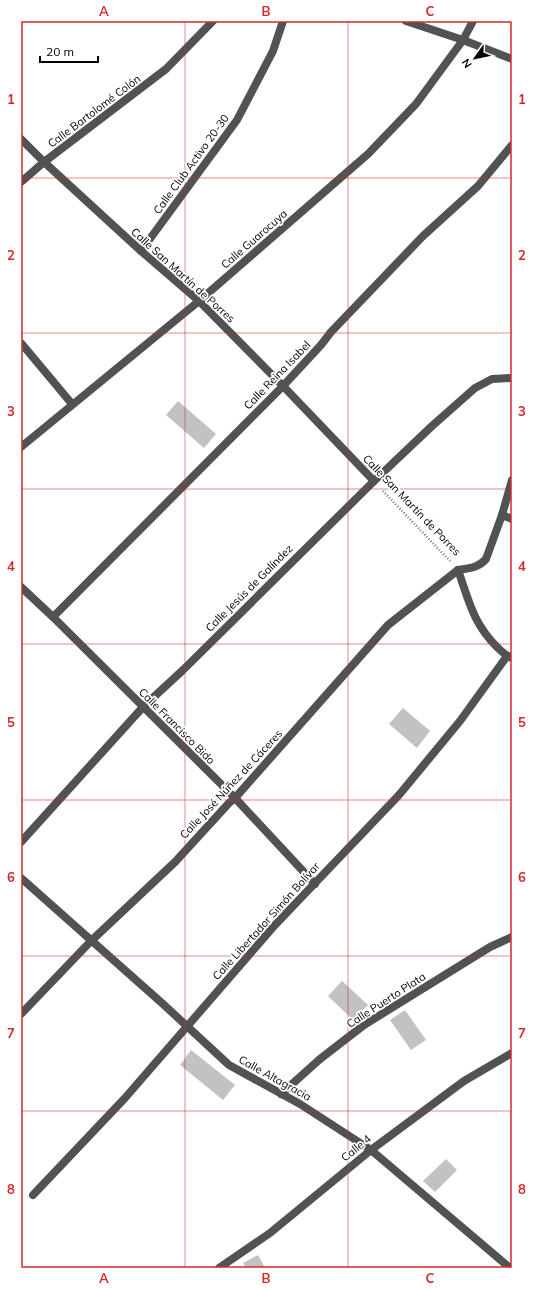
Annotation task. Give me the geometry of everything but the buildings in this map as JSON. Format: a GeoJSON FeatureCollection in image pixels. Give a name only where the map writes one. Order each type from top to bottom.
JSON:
{"type":"FeatureCollection","features":[{"type":"Feature","properties":{"kind":"street","name":"Calle Bartolomé Colón"},"geometry":{"type":"LineString","coordinates":[[21,182],[44,162],[166,69],[213,21]]}},
{"type":"Feature","properties":{"kind":"street","name":"Calle Club Activo 20-30"},"geometry":{"type":"LineString","coordinates":[[141,251],[237,120],[273,51],[283,21]]}},
{"type":"Feature","properties":{"kind":"street"},"geometry":{"type":"LineString","coordinates":[[406,21],[464,40],[512,59]]}},
{"type":"Feature","properties":{"kind":"street","name":"Calle Guarocuya"},"geometry":{"type":"LineString","coordinates":[[21,447],[199,301],[368,154],[416,104],[464,40],[474,21]]}},
{"type":"Feature","properties":{"kind":"street","name":"Calle San Martín de Porres"},"geometry":{"type":"LineString","coordinates":[[21,139],[141,251],[199,301],[374,481]]}},
{"type":"Feature","properties":{"kind":"street","name":"Calle Reina Isabel"},"geometry":{"type":"LineString","coordinates":[[53,617],[283,386],[331,332],[423,236],[478,186],[512,145]]}},
{"type":"Feature","properties":{"kind":"street"},"geometry":{"type":"LineString","coordinates":[[21,343],[72,404]]}},
{"type":"Feature","properties":{"kind":"street","name":"Calle Jesús de Galíndez"},"geometry":{"type":"LineString","coordinates":[[21,842],[143,707],[183,670],[374,481],[432,426],[475,388],[492,379],[512,378]]}},
{"type":"Feature","properties":{"kind":"street"},"geometry":{"type":"LineString","coordinates":[[509,657],[485,635],[472,613],[458,570],[473,568],[481,565],[486,559],[502,515],[512,480]]}},
{"type":"Feature","properties":{"kind":"street"},"geometry":{"type":"LineString","coordinates":[[502,515],[512,519]]}},
{"type":"Feature","properties":{"kind":"street","name":"Calle José Núñez de Cáceres"},"geometry":{"type":"LineString","coordinates":[[21,1014],[91,941],[175,862],[235,798],[388,625],[458,570]]}},
{"type":"Feature","properties":{"kind":"street","name":"Calle Francisco Bido"},"geometry":{"type":"LineString","coordinates":[[21,587],[235,798],[315,884]]}},
{"type":"Feature","properties":{"kind":"street","name":"Calle Libertador Simón Bolívar"},"geometry":{"type":"LineString","coordinates":[[33,1195],[125,1098],[275,925],[399,795],[460,721],[509,657]]}},
{"type":"Feature","properties":{"kind":"street","name":"Calle Altagracia"},"geometry":{"type":"LineString","coordinates":[[21,878],[229,1065],[281,1094],[371,1150],[510,1268]]}},
{"type":"Feature","properties":{"kind":"street","name":"Calle Puerto Plata"},"geometry":{"type":"LineString","coordinates":[[281,1094],[320,1059],[364,1025],[490,947],[512,937]]}},
{"type":"Feature","properties":{"kind":"street","name":"Calle 4"},"geometry":{"type":"LineString","coordinates":[[219,1268],[270,1233],[371,1150],[464,1081],[512,1053]]}},
{"type":"Feature","properties":{"kind":"path","name":"Calle San Martín de Porres"},"geometry":{"type":"LineString","coordinates":[[374,481],[458,570]]}}]}
